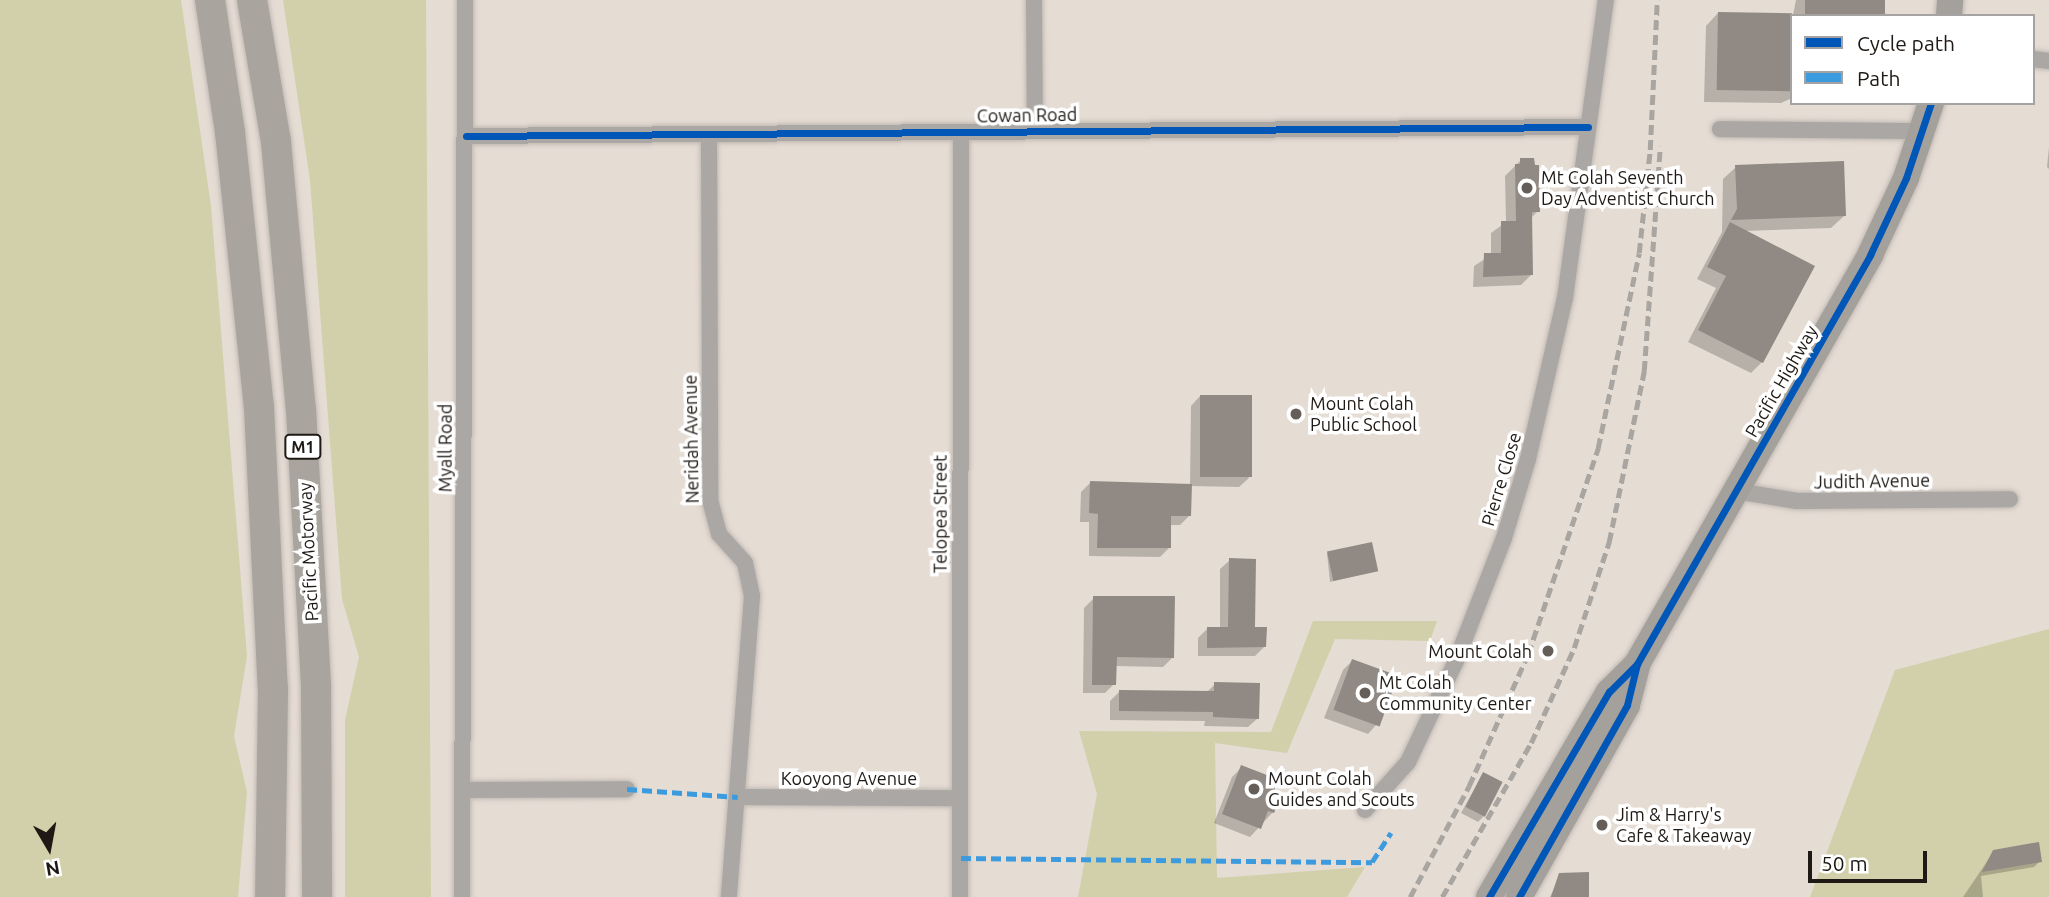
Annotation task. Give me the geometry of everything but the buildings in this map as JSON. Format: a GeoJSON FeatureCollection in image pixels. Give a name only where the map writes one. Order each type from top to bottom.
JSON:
{"type":"FeatureCollection","features":[{"type":"Feature","properties":{"kind":"highway","name":"M1"},"geometry":{"type":"LineString","coordinates":[[210,0],[230,132],[259,407],[273,690],[270,897]]}},
{"type":"Feature","properties":{"kind":"highway","name":"Pacific Motorway"},"geometry":{"type":"LineString","coordinates":[[252,0],[276,142],[301,409],[316,688],[317,897]]}},
{"type":"Feature","properties":{"kind":"main road","name":"Pacific Highway"},"geometry":{"type":"LineString","coordinates":[[1489,897],[1609,692],[1637,664],[1870,255],[1923,131],[1930,105]]}},
{"type":"Feature","properties":{"kind":"main road","name":"Pacific Highway"},"geometry":{"type":"LineString","coordinates":[[1518,897],[1627,705],[1637,664]]}},
{"type":"Feature","properties":{"kind":"street","name":"Myall Road"},"geometry":{"type":"LineString","coordinates":[[462,897],[465,0]]}},
{"type":"Feature","properties":{"kind":"street"},"geometry":{"type":"LineString","coordinates":[[1034,0],[1035,131]]}},
{"type":"Feature","properties":{"kind":"street","name":"Pierre Close"},"geometry":{"type":"LineString","coordinates":[[1365,810],[1408,762],[1456,661],[1504,538],[1552,369],[1606,0]]}},
{"type":"Feature","properties":{"kind":"street","name":"Cowan Road"},"geometry":{"type":"LineString","coordinates":[[466,136],[1588,127]]}},
{"type":"Feature","properties":{"kind":"street"},"geometry":{"type":"LineString","coordinates":[[1720,129],[1923,131]]}},
{"type":"Feature","properties":{"kind":"street","name":"Telopea Street"},"geometry":{"type":"LineString","coordinates":[[960,897],[961,132]]}},
{"type":"Feature","properties":{"kind":"street","name":"Neridah Avenue"},"geometry":{"type":"LineString","coordinates":[[709,134],[710,500],[719,534],[745,563],[752,596],[729,897]]}},
{"type":"Feature","properties":{"kind":"street","name":"Judith Avenue"},"geometry":{"type":"LineString","coordinates":[[1736,491],[1797,501],[2010,499]]}},
{"type":"Feature","properties":{"kind":"street"},"geometry":{"type":"LineString","coordinates":[[462,790],[627,789]]}},
{"type":"Feature","properties":{"kind":"street","name":"Kooyong Avenue"},"geometry":{"type":"LineString","coordinates":[[738,797],[959,798]]}},
{"type":"Feature","properties":{"kind":"green space"},"geometry":{"type":"Polygon","coordinates":[[[0,0],[181,0],[211,206],[247,656],[234,736],[247,792],[238,897],[0,897],[0,0]]]}},
{"type":"Feature","properties":{"kind":"green space"},"geometry":{"type":"Polygon","coordinates":[[[283,0],[426,0],[431,897],[345,897],[345,720],[359,657],[342,599],[310,180],[283,0]]]}},
{"type":"Feature","properties":{"kind":"green space"},"geometry":{"type":"Polygon","coordinates":[[[1313,621],[1437,621],[1430,641],[1335,639],[1287,753],[1215,743],[1217,878],[1365,867],[1347,897],[1078,897],[1097,794],[1079,731],[1271,732],[1313,621]]]}},
{"type":"Feature","properties":{"kind":"green space"},"geometry":{"type":"Polygon","coordinates":[[[2049,629],[2049,897],[1810,897],[1895,670],[2049,629]]]}},
{"type":"Feature","properties":{"kind":"railway"},"geometry":{"type":"LineString","coordinates":[[1410,897],[1469,786],[1528,654],[1598,448],[1639,253],[1650,150],[1657,0]]}},
{"type":"Feature","properties":{"kind":"railway"},"geometry":{"type":"LineString","coordinates":[[1442,897],[1531,743],[1574,648],[1609,542],[1644,371],[1660,147]]}},
{"type":"Feature","properties":{"kind":"marked path"},"geometry":{"type":"LineString","coordinates":[[627,789],[738,797]]}},
{"type":"Feature","properties":{"kind":"marked path"},"geometry":{"type":"LineString","coordinates":[[961,858],[1372,862],[1391,833]]}},
{"type":"Feature","properties":{"kind":"cycle path"},"geometry":{"type":"LineString","coordinates":[[1489,897],[1609,692],[1637,664],[1870,255],[1906,178],[1930,105]]}},
{"type":"Feature","properties":{"kind":"cycle path"},"geometry":{"type":"LineString","coordinates":[[466,136],[1588,127]]}},
{"type":"Feature","properties":{"kind":"cycle path"},"geometry":{"type":"LineString","coordinates":[[1519,897],[1627,705],[1637,664]]}},
{"type":"Feature","properties":{"kind":"place","name":"Mt Colah Seventh Day Adventist Church"},"geometry":{"type":"Point","coordinates":[1527,188]}},
{"type":"Feature","properties":{"kind":"place","name":"Mount Colah Public School"},"geometry":{"type":"Point","coordinates":[1296,414]}},
{"type":"Feature","properties":{"kind":"place","name":"Mount Colah"},"geometry":{"type":"Point","coordinates":[1548,651]}},
{"type":"Feature","properties":{"kind":"place","name":"Mt Colah Community Center"},"geometry":{"type":"Point","coordinates":[1365,693]}},
{"type":"Feature","properties":{"kind":"place","name":"Mount Colah Guides and Scouts"},"geometry":{"type":"Point","coordinates":[1254,789]}},
{"type":"Feature","properties":{"kind":"place","name":"Jim & Harry's Cafe & Takeaway"},"geometry":{"type":"Point","coordinates":[1602,825]}}]}
